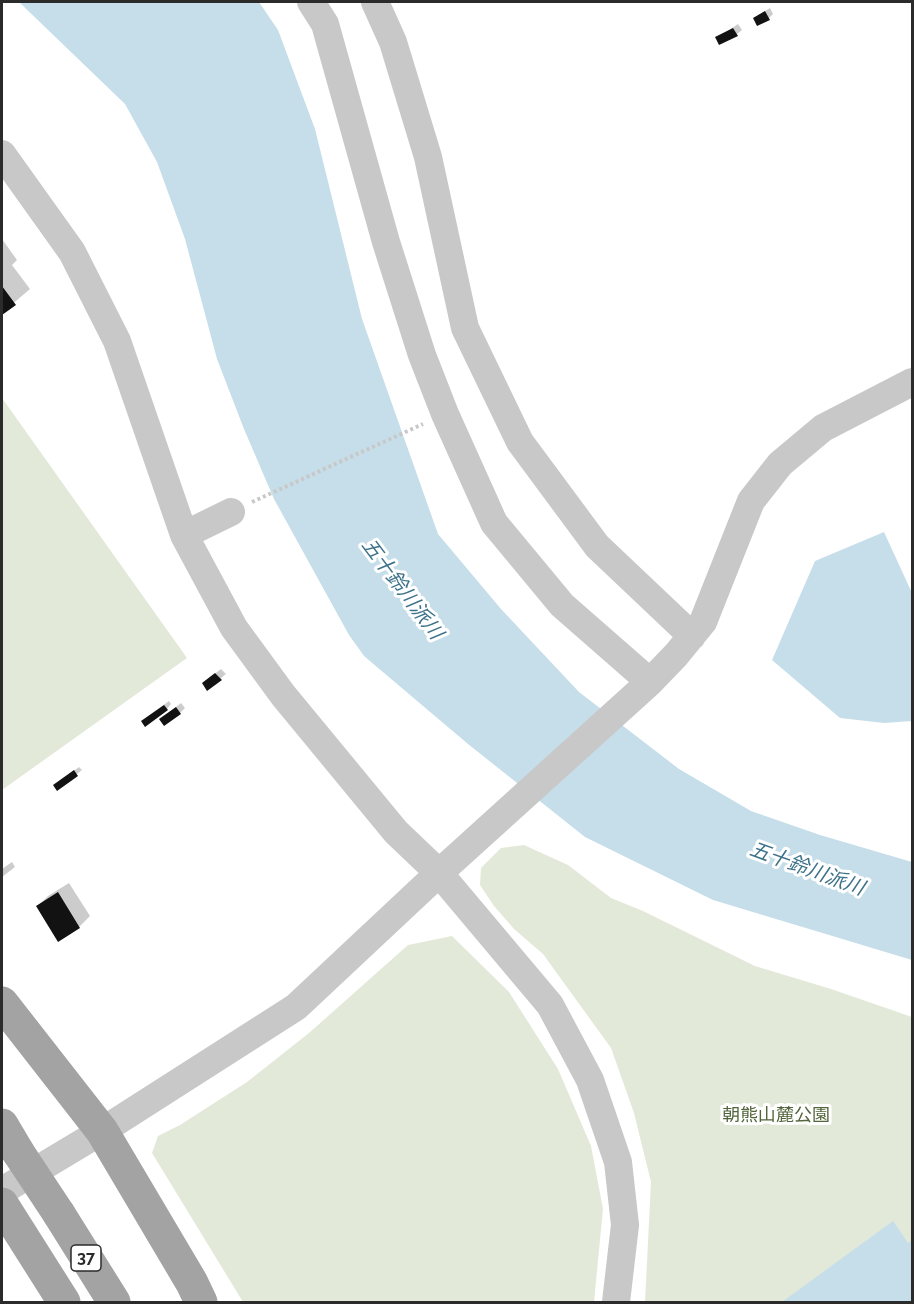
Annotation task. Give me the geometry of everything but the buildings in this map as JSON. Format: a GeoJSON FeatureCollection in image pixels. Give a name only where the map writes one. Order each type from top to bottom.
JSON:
{"type":"FeatureCollection","features":[{"type":"Feature","properties":{"kind":"main road"},"geometry":{"type":"LineString","coordinates":[[2,1003],[102,1131],[201,1302]]}},
{"type":"Feature","properties":{"kind":"main road","name":"37"},"geometry":{"type":"LineString","coordinates":[[10,1139],[114,1302]]}},
{"type":"Feature","properties":{"kind":"main road","name":"37"},"geometry":{"type":"LineString","coordinates":[[2,1204],[64,1302]]}},
{"type":"Feature","properties":{"kind":"street"},"geometry":{"type":"LineString","coordinates":[[311,2],[325,24],[386,242],[422,355],[445,414],[494,523],[562,605],[650,682]]}},
{"type":"Feature","properties":{"kind":"street"},"geometry":{"type":"LineString","coordinates":[[375,2],[393,42],[428,157],[465,328],[520,442],[597,546],[692,636]]}},
{"type":"Feature","properties":{"kind":"street"},"geometry":{"type":"LineString","coordinates":[[2,154],[72,252],[117,341],[184,535],[234,628],[283,695],[396,832],[439,873],[550,1005],[590,1080],[618,1162],[625,1225],[616,1302]]}},
{"type":"Feature","properties":{"kind":"street"},"geometry":{"type":"LineString","coordinates":[[2,1191],[102,1131],[296,1007],[439,873],[650,682],[692,636],[703,622],[751,501],[780,464],[823,428],[912,382]]}},
{"type":"Feature","properties":{"kind":"street"},"geometry":{"type":"LineString","coordinates":[[184,535],[231,512]]}},
{"type":"Feature","properties":{"kind":"path"},"geometry":{"type":"LineString","coordinates":[[231,512],[445,414]]}},
{"type":"Feature","properties":{"kind":"green space"},"geometry":{"type":"Polygon","coordinates":[[[2,398],[187,658],[2,790],[2,398]]]}},
{"type":"Feature","properties":{"kind":"green space","name":"朝熊山麓公園"},"geometry":{"type":"Polygon","coordinates":[[[524,845],[568,865],[611,898],[643,911],[755,966],[912,1017],[912,1302],[645,1302],[651,1182],[634,1113],[611,1048],[543,954],[514,929],[480,885],[481,868],[501,848],[524,845]]]}},
{"type":"Feature","properties":{"kind":"green space"},"geometry":{"type":"Polygon","coordinates":[[[452,936],[509,992],[558,1069],[591,1146],[603,1209],[594,1302],[243,1302],[152,1153],[158,1136],[180,1125],[247,1082],[309,1033],[408,945],[452,936]]]}},
{"type":"Feature","properties":{"kind":"water","name":"五十鈴川派川"},"geometry":{"type":"Polygon","coordinates":[[[19,2],[259,2],[278,30],[315,129],[362,319],[438,534],[501,609],[579,692],[679,769],[751,811],[820,835],[912,862],[912,960],[713,900],[585,837],[468,744],[364,656],[349,635],[274,499],[244,429],[217,359],[185,239],[157,162],[125,104],[19,2]]]}},
{"type":"Feature","properties":{"kind":"water"},"geometry":{"type":"Polygon","coordinates":[[[884,532],[912,593],[912,721],[884,723],[840,718],[772,660],[815,561],[884,532]]]}},
{"type":"Feature","properties":{"kind":"water"},"geometry":{"type":"Polygon","coordinates":[[[893,1221],[908,1243],[912,1240],[912,1302],[782,1302],[893,1221]]]}}]}
